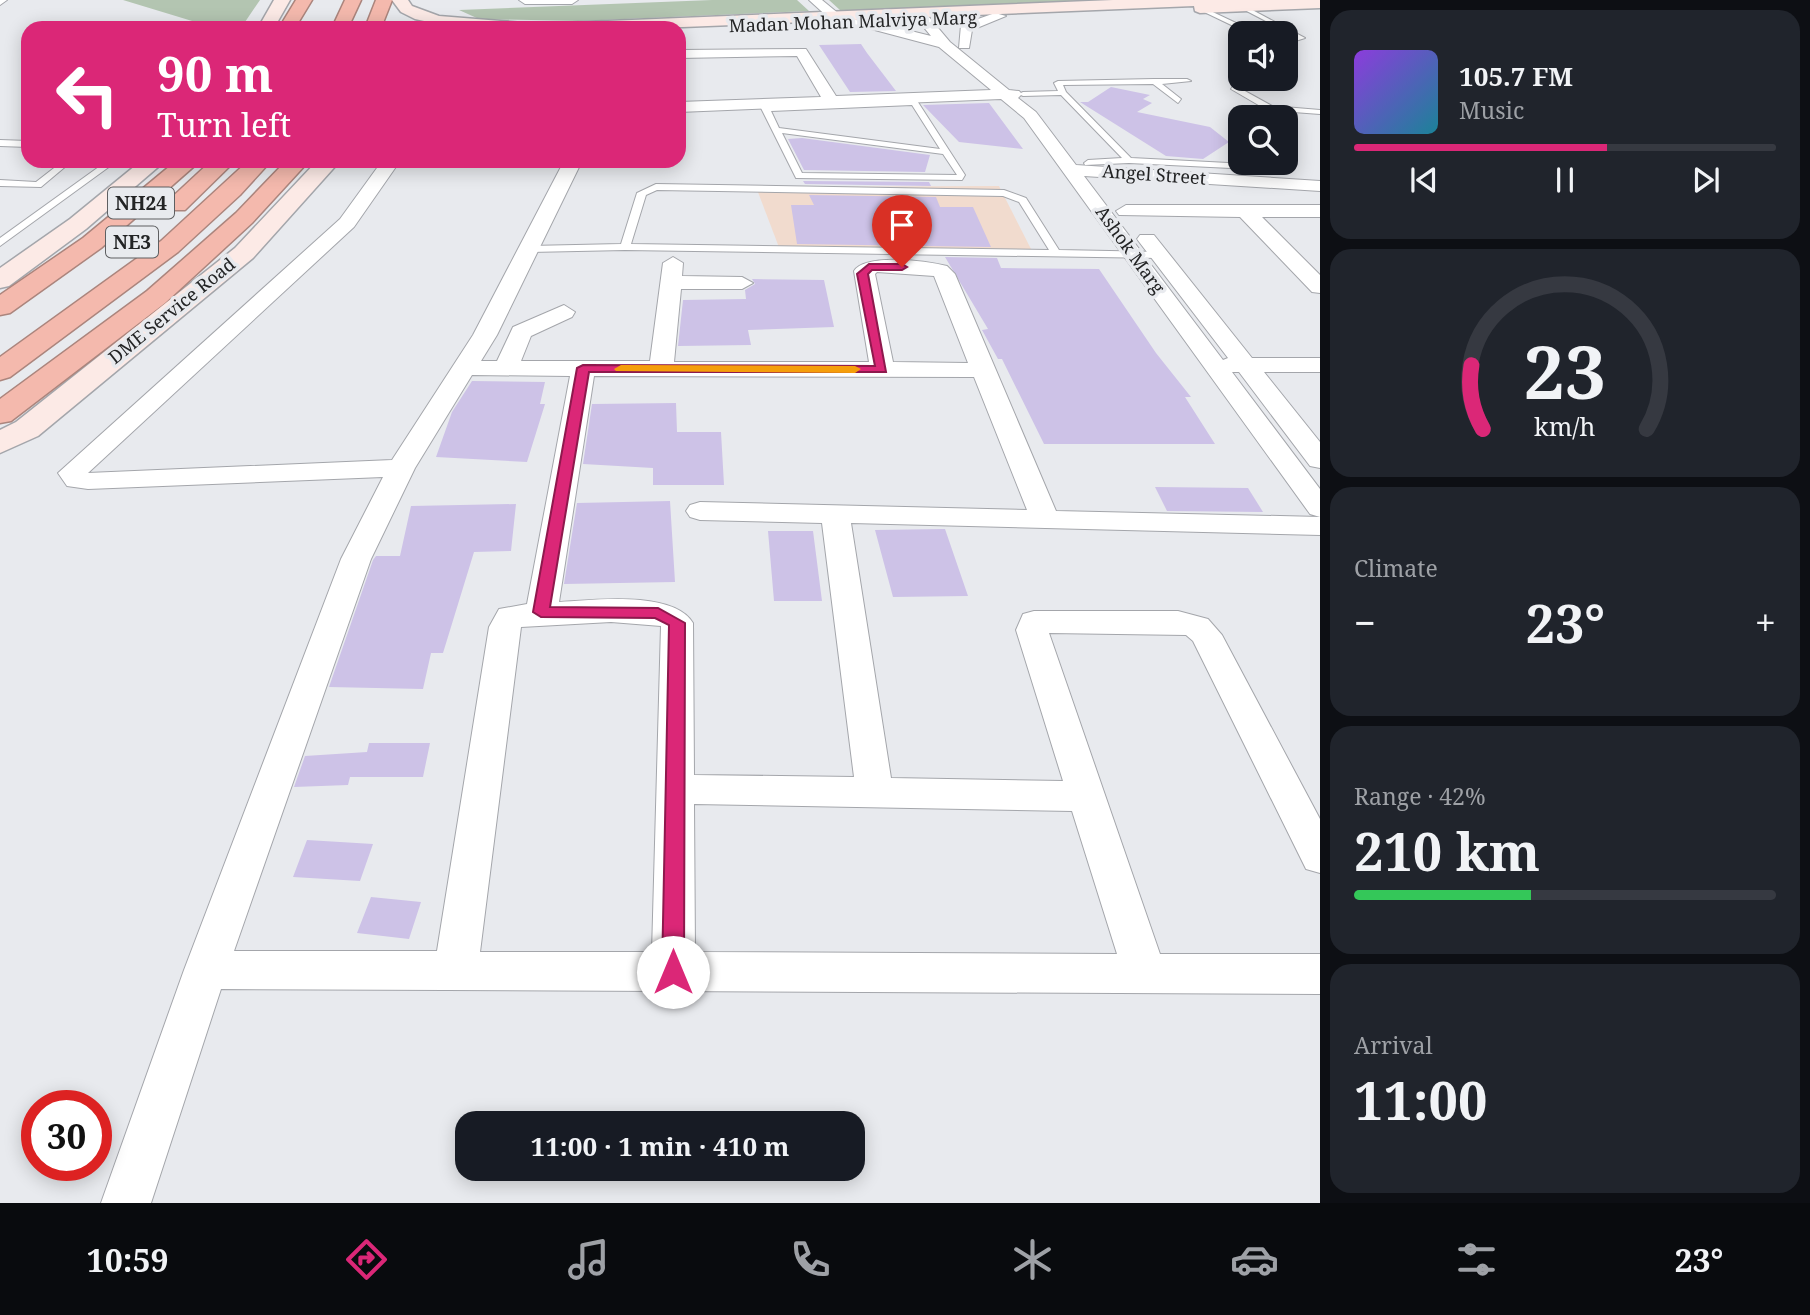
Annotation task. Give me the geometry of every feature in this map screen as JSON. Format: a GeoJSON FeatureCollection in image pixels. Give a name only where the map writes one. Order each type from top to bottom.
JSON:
{"type":"FeatureCollection","features":[{"type":"Feature","properties":{"kind":"highway"},"geometry":{"type":"LineString","coordinates":[[291,21],[304,0]]}},
{"type":"Feature","properties":{"kind":"highway"},"geometry":{"type":"LineString","coordinates":[[344,21],[353,0]]}},
{"type":"Feature","properties":{"kind":"highway"},"geometry":{"type":"LineString","coordinates":[[376,21],[384,0]]}},
{"type":"Feature","properties":{"kind":"highway","name":"NH24"},"geometry":{"type":"LineString","coordinates":[[65,262],[92,243],[181,168]]}},
{"type":"Feature","properties":{"kind":"highway","name":"NE3"},"geometry":{"type":"LineString","coordinates":[[161,218],[216,168]]}},
{"type":"Feature","properties":{"kind":"highway","name":"NE3"},"geometry":{"type":"LineString","coordinates":[[0,371],[130,276],[238,187],[254,168]]}},
{"type":"Feature","properties":{"kind":"highway"},"geometry":{"type":"LineString","coordinates":[[0,414],[156,297],[244,218],[291,168]]}},
{"type":"Feature","properties":{"kind":"highway"},"geometry":{"type":"LineString","coordinates":[[0,297],[65,262]]}},
{"type":"Feature","properties":{"kind":"highway"},"geometry":{"type":"LineString","coordinates":[[0,307],[65,262]]}},
{"type":"Feature","properties":{"kind":"highway"},"geometry":{"type":"LineString","coordinates":[[0,339],[33,316]]}},
{"type":"Feature","properties":{"kind":"main road"},"geometry":{"type":"LineString","coordinates":[[270,21],[282,0]]}},
{"type":"Feature","properties":{"kind":"main road"},"geometry":{"type":"LineString","coordinates":[[400,0],[414,13],[457,21]]}},
{"type":"Feature","properties":{"kind":"main road","name":"Madan Mohan Malviya Marg"},"geometry":{"type":"LineString","coordinates":[[686,29],[1225,0]]}},
{"type":"Feature","properties":{"kind":"main road","name":"Madan Mohan Malviya Marg"},"geometry":{"type":"LineString","coordinates":[[927,16],[1000,16],[1290,2],[1320,3]]}},
{"type":"Feature","properties":{"kind":"main road","name":"Madan Mohan Malviya Marg"},"geometry":{"type":"LineString","coordinates":[[686,24],[835,20]]}},
{"type":"Feature","properties":{"kind":"main road"},"geometry":{"type":"LineString","coordinates":[[0,280],[97,210],[146,168]]}},
{"type":"Feature","properties":{"kind":"main road","name":"DME Service Road"},"geometry":{"type":"LineString","coordinates":[[0,443],[27,429],[244,253],[322,168]]}},
{"type":"Feature","properties":{"kind":"street"},"geometry":{"type":"LineString","coordinates":[[525,0],[571,0],[575,21]]}},
{"type":"Feature","properties":{"kind":"street"},"geometry":{"type":"LineString","coordinates":[[816,0],[835,20],[871,25],[954,45],[966,29],[1000,16]]}},
{"type":"Feature","properties":{"kind":"street","name":"Ashok Marg"},"geometry":{"type":"LineString","coordinates":[[927,16],[954,45],[1014,94],[1030,115],[1126,211],[1320,460]]}},
{"type":"Feature","properties":{"kind":"street"},"geometry":{"type":"LineString","coordinates":[[686,54],[801,52],[832,102]]}},
{"type":"Feature","properties":{"kind":"street"},"geometry":{"type":"LineString","coordinates":[[686,107],[767,111],[832,102],[912,101],[1014,94]]}},
{"type":"Feature","properties":{"kind":"street"},"geometry":{"type":"LineString","coordinates":[[386,168],[347,223],[72,473],[77,480],[88,481],[401,468]]}},
{"type":"Feature","properties":{"kind":"street"},"geometry":{"type":"LineString","coordinates":[[126,1203],[206,970],[356,559],[401,468],[464,368],[530,249],[570,168]]}},
{"type":"Feature","properties":{"kind":"street","name":"Ashok Marg"},"geometry":{"type":"LineString","coordinates":[[1085,168],[1133,255],[1320,508]]}},
{"type":"Feature","properties":{"kind":"street","name":"Angel Street"},"geometry":{"type":"LineString","coordinates":[[1085,168],[1228,170]]}},
{"type":"Feature","properties":{"kind":"street","name":"Angel Street"},"geometry":{"type":"LineString","coordinates":[[1271,175],[1320,186]]}},
{"type":"Feature","properties":{"kind":"street"},"geometry":{"type":"LineString","coordinates":[[1126,211],[1320,211]]}},
{"type":"Feature","properties":{"kind":"street"},"geometry":{"type":"LineString","coordinates":[[1245,211],[1320,287]]}},
{"type":"Feature","properties":{"kind":"street"},"geometry":{"type":"LineString","coordinates":[[882,370],[863,274],[874,266],[929,267],[943,272],[1045,520]]}},
{"type":"Feature","properties":{"kind":"street"},"geometry":{"type":"LineString","coordinates":[[661,369],[672,272],[742,283]]}},
{"type":"Feature","properties":{"kind":"street"},"geometry":{"type":"LineString","coordinates":[[506,368],[521,332],[564,312]]}},
{"type":"Feature","properties":{"kind":"street"},"geometry":{"type":"LineString","coordinates":[[1215,365],[1320,365]]}},
{"type":"Feature","properties":{"kind":"street"},"geometry":{"type":"LineString","coordinates":[[464,368],[984,370]]}},
{"type":"Feature","properties":{"kind":"street"},"geometry":{"type":"LineString","coordinates":[[541,612],[583,368]]}},
{"type":"Feature","properties":{"kind":"street"},"geometry":{"type":"LineString","coordinates":[[700,511],[1320,526]]}},
{"type":"Feature","properties":{"kind":"street"},"geometry":{"type":"LineString","coordinates":[[835,514],[876,793]]}},
{"type":"Feature","properties":{"kind":"street"},"geometry":{"type":"LineString","coordinates":[[456,971],[505,626],[510,617],[521,613],[541,612],[658,613],[677,623],[673,972]]}},
{"type":"Feature","properties":{"kind":"street"},"geometry":{"type":"LineString","coordinates":[[1145,973],[1031,626],[1042,621],[1188,623],[1206,635],[1320,857]]}},
{"type":"Feature","properties":{"kind":"street"},"geometry":{"type":"LineString","coordinates":[[675,789],[1086,796]]}},
{"type":"Feature","properties":{"kind":"street"},"geometry":{"type":"LineString","coordinates":[[206,970],[1320,974]]}},
{"type":"Feature","properties":{"kind":"lane"},"geometry":{"type":"LineString","coordinates":[[1241,6],[1270,21]]}},
{"type":"Feature","properties":{"kind":"lane"},"geometry":{"type":"LineString","coordinates":[[1200,8],[1228,21]]}},
{"type":"Feature","properties":{"kind":"lane"},"geometry":{"type":"LineString","coordinates":[[1154,81],[1178,101]]}},
{"type":"Feature","properties":{"kind":"lane"},"geometry":{"type":"LineString","coordinates":[[1129,160],[1063,93],[1058,83],[1187,81]]}},
{"type":"Feature","properties":{"kind":"lane"},"geometry":{"type":"LineString","coordinates":[[1241,91],[1270,108],[1320,112]]}},
{"type":"Feature","properties":{"kind":"lane"},"geometry":{"type":"LineString","coordinates":[[1014,94],[1063,93]]}},
{"type":"Feature","properties":{"kind":"lane"},"geometry":{"type":"LineString","coordinates":[[767,111],[796,174],[804,177],[954,180],[961,175],[912,101]]}},
{"type":"Feature","properties":{"kind":"lane"},"geometry":{"type":"LineString","coordinates":[[767,111],[865,103]]}},
{"type":"Feature","properties":{"kind":"lane"},"geometry":{"type":"LineString","coordinates":[[767,111],[939,141]]}},
{"type":"Feature","properties":{"kind":"lane"},"geometry":{"type":"LineString","coordinates":[[775,130],[946,152]]}},
{"type":"Feature","properties":{"kind":"lane"},"geometry":{"type":"LineString","coordinates":[[0,144],[21,144]]}},
{"type":"Feature","properties":{"kind":"lane"},"geometry":{"type":"LineString","coordinates":[[1085,168],[1129,160],[1228,168]]}},
{"type":"Feature","properties":{"kind":"lane"},"geometry":{"type":"LineString","coordinates":[[0,183],[38,185],[59,168]]}},
{"type":"Feature","properties":{"kind":"lane"},"geometry":{"type":"LineString","coordinates":[[0,243],[103,168]]}},
{"type":"Feature","properties":{"kind":"lane"},"geometry":{"type":"LineString","coordinates":[[625,247],[644,190],[670,187],[1004,193],[1023,200],[1056,254]]}},
{"type":"Feature","properties":{"kind":"lane"},"geometry":{"type":"LineString","coordinates":[[530,249],[625,247],[1160,255]]}},
{"type":"Feature","properties":{"kind":"shaded area"},"geometry":{"type":"Polygon","coordinates":[[[999,186],[1031,249],[780,250],[756,187],[999,186]]]}},
{"type":"Feature","properties":{"kind":"green space"},"geometry":{"type":"Polygon","coordinates":[[[123,0],[260,0],[246,21],[192,21],[123,0]]]}},
{"type":"Feature","properties":{"kind":"green space"},"geometry":{"type":"Polygon","coordinates":[[[712,0],[797,0],[809,11],[578,21],[479,19],[459,10],[712,0]]]}},
{"type":"Feature","properties":{"kind":"green space"},"geometry":{"type":"Polygon","coordinates":[[[829,0],[1092,0],[841,11],[829,0]]]}},
{"type":"Feature","properties":{"kind":"building"},"geometry":{"type":"Polygon","coordinates":[[[861,44],[896,91],[850,92],[819,45],[861,44]]]}},
{"type":"Feature","properties":{"kind":"building"},"geometry":{"type":"Polygon","coordinates":[[[1111,87],[1150,95],[1143,99],[1152,103],[1137,112],[1210,127],[1228,143],[1203,159],[1166,156],[1080,102],[1088,102],[1111,87]]]}},
{"type":"Feature","properties":{"kind":"building"},"geometry":{"type":"Polygon","coordinates":[[[989,103],[1023,149],[959,142],[923,105],[989,103]]]}},
{"type":"Feature","properties":{"kind":"building"},"geometry":{"type":"Polygon","coordinates":[[[802,138],[930,155],[925,172],[804,170],[788,139],[802,138]]]}},
{"type":"Feature","properties":{"kind":"building"},"geometry":{"type":"Polygon","coordinates":[[[803,181],[929,182],[931,186],[805,184],[803,181]]]}},
{"type":"Feature","properties":{"kind":"building"},"geometry":{"type":"Polygon","coordinates":[[[809,195],[936,197],[940,207],[973,207],[991,247],[797,244],[791,205],[814,205],[809,195]]]}},
{"type":"Feature","properties":{"kind":"building"},"geometry":{"type":"Polygon","coordinates":[[[945,257],[997,258],[1001,268],[1099,269],[1156,353],[1191,397],[1185,397],[1215,444],[1044,444],[1002,359],[998,359],[982,330],[988,329],[945,257]]]}},
{"type":"Feature","properties":{"kind":"building"},"geometry":{"type":"Polygon","coordinates":[[[752,279],[824,280],[834,327],[748,330],[751,345],[678,346],[683,300],[746,299],[745,290],[755,284],[752,279]]]}},
{"type":"Feature","properties":{"kind":"building"},"geometry":{"type":"Polygon","coordinates":[[[472,381],[545,382],[540,404],[545,404],[527,462],[436,457],[452,412],[472,381]]]}},
{"type":"Feature","properties":{"kind":"building"},"geometry":{"type":"Polygon","coordinates":[[[676,403],[677,432],[721,432],[724,485],[653,485],[653,468],[583,464],[592,404],[676,403]]]}},
{"type":"Feature","properties":{"kind":"building"},"geometry":{"type":"Polygon","coordinates":[[[1155,487],[1248,488],[1263,512],[1167,511],[1155,487]]]}},
{"type":"Feature","properties":{"kind":"building"},"geometry":{"type":"Polygon","coordinates":[[[670,501],[675,582],[564,584],[577,503],[670,501]]]}},
{"type":"Feature","properties":{"kind":"building"},"geometry":{"type":"Polygon","coordinates":[[[516,504],[511,551],[474,552],[443,653],[431,653],[423,689],[329,687],[373,560],[376,556],[400,556],[411,506],[516,504]]]}},
{"type":"Feature","properties":{"kind":"building"},"geometry":{"type":"Polygon","coordinates":[[[945,529],[968,596],[893,597],[875,530],[945,529]]]}},
{"type":"Feature","properties":{"kind":"building"},"geometry":{"type":"Polygon","coordinates":[[[768,531],[813,531],[822,601],[774,601],[768,531]]]}},
{"type":"Feature","properties":{"kind":"building"},"geometry":{"type":"Polygon","coordinates":[[[369,743],[430,743],[423,777],[350,777],[348,785],[294,787],[305,756],[367,752],[369,743]]]}},
{"type":"Feature","properties":{"kind":"building"},"geometry":{"type":"Polygon","coordinates":[[[307,840],[373,844],[360,881],[293,877],[307,840]]]}},
{"type":"Feature","properties":{"kind":"building"},"geometry":{"type":"Polygon","coordinates":[[[371,897],[421,902],[409,939],[357,933],[371,897]]]}},
{"type":"Feature","properties":{"kind":"slow traffic"},"geometry":{"type":"LineString","coordinates":[[621,369],[855,369]]}},
{"type":"Feature","properties":{"kind":"route"},"geometry":{"type":"LineString","coordinates":[[673,972],[677,623],[665,614],[658,613],[541,612],[583,368],[882,370],[863,274],[869,267],[874,266],[902,267]]}}]}
